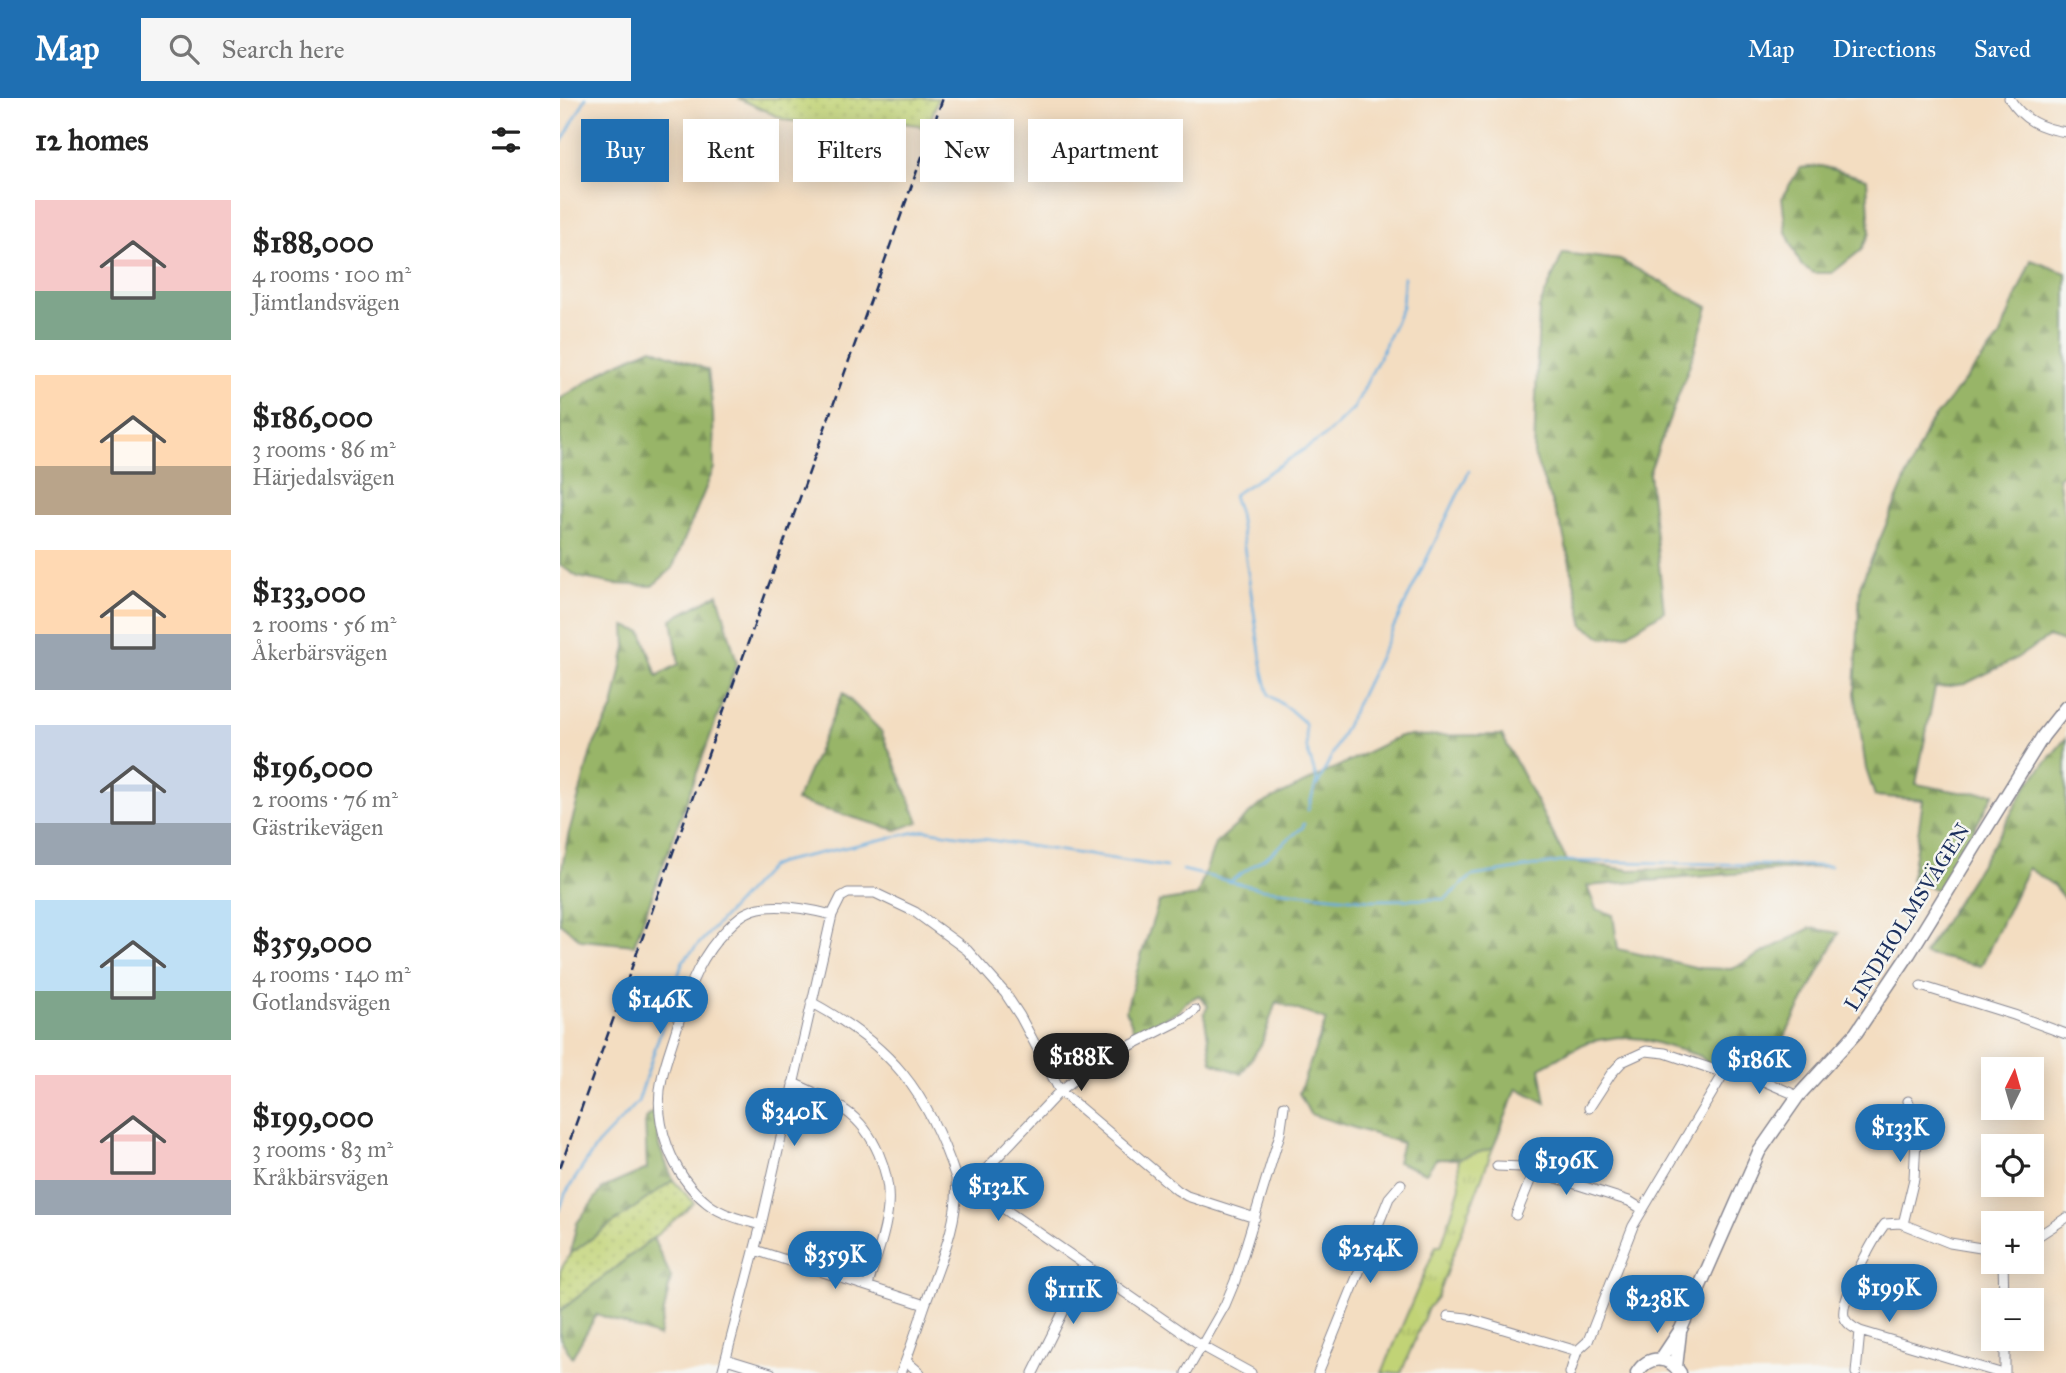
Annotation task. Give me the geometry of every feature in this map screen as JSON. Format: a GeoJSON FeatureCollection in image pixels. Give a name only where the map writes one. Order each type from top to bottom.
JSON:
{"type":"FeatureCollection","features":[{"type":"Feature","properties":{"kind":"main road","name":"LINDHOLMSVÄGEN"},"geometry":{"type":"LineString","coordinates":[[1661,1359],[1681,1329],[1759,1152],[1798,1096],[1856,1033],[1909,954],[2043,736],[2066,707]]}},
{"type":"Feature","properties":{"kind":"main road","name":"LINDHOLMSVÄGEN"},"geometry":{"type":"LineString","coordinates":[[1637,1373],[1648,1361],[1661,1359],[1678,1370],[1681,1329]]}},
{"type":"Feature","properties":{"kind":"street"},"geometry":{"type":"LineString","coordinates":[[2009,98],[2018,112],[2042,127],[2066,132]]}},
{"type":"Feature","properties":{"kind":"street"},"geometry":{"type":"LineString","coordinates":[[722,1373],[761,1226],[832,915],[841,897],[848,892],[875,893],[915,912],[950,937],[976,959],[1005,993],[1060,1090],[1177,1191],[1255,1218]]}},
{"type":"Feature","properties":{"kind":"street"},"geometry":{"type":"LineString","coordinates":[[761,1226],[714,1208],[685,1180],[671,1156],[662,1124],[662,1079],[689,987],[714,943],[730,926],[748,911],[776,907],[832,915]]}},
{"type":"Feature","properties":{"kind":"street"},"geometry":{"type":"LineString","coordinates":[[1921,986],[2066,1034]]}},
{"type":"Feature","properties":{"kind":"street"},"geometry":{"type":"LineString","coordinates":[[811,1002],[858,1030],[886,1053],[911,1083],[944,1141],[956,1178],[955,1215],[901,1373]]}},
{"type":"Feature","properties":{"kind":"street"},"geometry":{"type":"LineString","coordinates":[[972,1184],[1060,1090],[1096,1063],[1185,1018],[1195,1010]]}},
{"type":"Feature","properties":{"kind":"street"},"geometry":{"type":"LineString","coordinates":[[1590,1108],[1611,1074],[1622,1062],[1646,1051],[1665,1053],[1724,1073],[1743,1072],[1798,1096]]}},
{"type":"Feature","properties":{"kind":"street"},"geometry":{"type":"LineString","coordinates":[[1570,1373],[1577,1352],[1588,1341],[1633,1226],[1724,1073]]}},
{"type":"Feature","properties":{"kind":"street"},"geometry":{"type":"LineString","coordinates":[[793,1083],[848,1112],[864,1129],[881,1159],[886,1174],[888,1206],[868,1285]]}},
{"type":"Feature","properties":{"kind":"street"},"geometry":{"type":"LineString","coordinates":[[1903,1224],[1914,1179],[1916,1138],[1916,1119],[1908,1101]]}},
{"type":"Feature","properties":{"kind":"street"},"geometry":{"type":"LineString","coordinates":[[1186,1373],[1225,1305],[1280,1134],[1284,1106]]}},
{"type":"Feature","properties":{"kind":"street"},"geometry":{"type":"LineString","coordinates":[[1497,1166],[1522,1167],[1629,1201],[1642,1209]]}},
{"type":"Feature","properties":{"kind":"street"},"geometry":{"type":"LineString","coordinates":[[1516,1215],[1534,1171]]}},
{"type":"Feature","properties":{"kind":"street"},"geometry":{"type":"LineString","coordinates":[[956,1178],[972,1184],[1202,1346],[1251,1373]]}},
{"type":"Feature","properties":{"kind":"street"},"geometry":{"type":"LineString","coordinates":[[1318,1373],[1389,1198],[1401,1184]]}},
{"type":"Feature","properties":{"kind":"street"},"geometry":{"type":"LineString","coordinates":[[2044,1232],[2066,1218]]}},
{"type":"Feature","properties":{"kind":"street"},"geometry":{"type":"LineString","coordinates":[[1981,1248],[1950,1243],[1903,1224],[1885,1224],[1877,1234],[1846,1296],[1844,1316],[1849,1325],[1860,1331],[2003,1373],[2004,1351]]}},
{"type":"Feature","properties":{"kind":"street"},"geometry":{"type":"LineString","coordinates":[[755,1250],[925,1305]]}},
{"type":"Feature","properties":{"kind":"street"},"geometry":{"type":"LineString","coordinates":[[1033,1373],[1087,1266]]}},
{"type":"Feature","properties":{"kind":"street"},"geometry":{"type":"LineString","coordinates":[[1448,1316],[1467,1318],[1577,1352]]}},
{"type":"Feature","properties":{"kind":"street"},"geometry":{"type":"LineString","coordinates":[[1856,1373],[1860,1331]]}},
{"type":"Feature","properties":{"kind":"street"},"geometry":{"type":"LineString","coordinates":[[726,1359],[771,1373]]}},
{"type":"Feature","properties":{"kind":"street"},"geometry":{"type":"LineString","coordinates":[[906,1361],[920,1373]]}},
{"type":"Feature","properties":{"kind":"green space"},"geometry":{"type":"Polygon","coordinates":[[[738,98],[938,98],[931,119],[920,119],[920,126],[906,124],[906,119],[785,120],[738,98]]]}},
{"type":"Feature","properties":{"kind":"green space"},"geometry":{"type":"Polygon","coordinates":[[[1821,166],[1867,179],[1870,233],[1861,250],[1832,273],[1814,273],[1801,265],[1786,232],[1782,197],[1800,168],[1821,166]]]}},
{"type":"Feature","properties":{"kind":"green space"},"geometry":{"type":"Polygon","coordinates":[[[1563,253],[1620,260],[1708,307],[1689,367],[1649,473],[1664,611],[1626,635],[1604,638],[1584,626],[1563,533],[1534,455],[1539,308],[1563,253]]]}},
{"type":"Feature","properties":{"kind":"green space"},"geometry":{"type":"Polygon","coordinates":[[[2031,260],[2066,273],[2066,471],[2058,477],[2066,523],[2066,643],[2049,637],[2012,661],[1965,684],[1935,688],[1916,784],[1959,792],[1994,793],[1941,891],[1911,881],[1923,800],[1875,796],[1866,769],[1855,693],[1860,586],[1928,426],[1999,338],[2031,260]]]}},
{"type":"Feature","properties":{"kind":"green space"},"geometry":{"type":"Polygon","coordinates":[[[652,348],[708,370],[713,413],[714,468],[672,569],[652,586],[614,584],[578,577],[560,565],[560,399],[612,366],[652,348]]]}},
{"type":"Feature","properties":{"kind":"green space"},"geometry":{"type":"Polygon","coordinates":[[[718,594],[737,663],[634,945],[581,940],[560,923],[560,878],[568,836],[592,748],[613,708],[626,647],[625,626],[642,632],[657,676],[679,664],[672,619],[718,594]]]}},
{"type":"Feature","properties":{"kind":"green space"},"geometry":{"type":"Polygon","coordinates":[[[843,693],[881,731],[919,822],[896,830],[796,801],[843,693]]]}},
{"type":"Feature","properties":{"kind":"green space"},"geometry":{"type":"Polygon","coordinates":[[[1502,735],[1567,861],[1630,870],[1830,866],[1587,886],[1596,909],[1613,915],[1618,949],[1699,968],[1732,969],[1810,928],[1839,933],[1764,1076],[1729,1065],[1714,1069],[1700,1056],[1643,1039],[1619,1037],[1587,1042],[1540,1068],[1546,1103],[1517,1088],[1493,1148],[1458,1159],[1436,1159],[1426,1173],[1397,1162],[1402,1143],[1310,1114],[1299,1093],[1326,1020],[1276,1002],[1262,1043],[1241,1074],[1212,1062],[1204,1014],[1208,1006],[1199,995],[1186,1002],[1178,1012],[1134,1031],[1126,1010],[1159,902],[1197,896],[1215,844],[1258,806],[1400,736],[1502,735]]]}},
{"type":"Feature","properties":{"kind":"green space"},"geometry":{"type":"Polygon","coordinates":[[[2066,738],[2066,901],[2053,885],[2028,868],[1981,966],[1924,954],[2027,785],[2066,738]]]}},
{"type":"Feature","properties":{"kind":"green space"},"geometry":{"type":"Polygon","coordinates":[[[656,1109],[659,1146],[673,1180],[570,1254],[577,1223],[603,1188],[647,1169],[645,1119],[656,1109]]]}},
{"type":"Feature","properties":{"kind":"green space"},"geometry":{"type":"Polygon","coordinates":[[[1493,1148],[1437,1297],[1428,1308],[1401,1373],[1382,1373],[1436,1246],[1441,1246],[1460,1187],[1458,1159],[1493,1148]]]}},
{"type":"Feature","properties":{"kind":"green space"},"geometry":{"type":"Polygon","coordinates":[[[673,1180],[694,1203],[560,1311],[560,1271],[570,1254],[673,1180]]]}},
{"type":"Feature","properties":{"kind":"green space"},"geometry":{"type":"Polygon","coordinates":[[[653,1238],[671,1277],[659,1337],[597,1314],[572,1357],[560,1338],[560,1311],[653,1238]]]}},
{"type":"Feature","properties":{"kind":"waterway"},"geometry":{"type":"LineString","coordinates":[[560,145],[586,98]]}},
{"type":"Feature","properties":{"kind":"waterway"},"geometry":{"type":"LineString","coordinates":[[1308,810],[1317,780],[1307,749],[1305,723],[1269,695],[1239,514],[1233,495],[1325,436],[1354,408],[1402,307],[1404,277]]}},
{"type":"Feature","properties":{"kind":"waterway"},"geometry":{"type":"LineString","coordinates":[[1317,786],[1469,471]]}},
{"type":"Feature","properties":{"kind":"waterway"},"geometry":{"type":"LineString","coordinates":[[1229,882],[1269,855],[1304,824]]}},
{"type":"Feature","properties":{"kind":"waterway"},"geometry":{"type":"LineString","coordinates":[[560,1210],[565,1194],[597,1145],[638,1102],[683,961],[770,867],[784,861],[925,830],[1166,867]]}},
{"type":"Feature","properties":{"kind":"waterway"},"geometry":{"type":"LineString","coordinates":[[1183,870],[1262,889],[1371,900],[1445,899],[1472,876],[1567,861],[1830,866]]}},
{"type":"Feature","properties":{"kind":"railway"},"geometry":{"type":"LineString","coordinates":[[560,1168],[943,98]]}}]}
